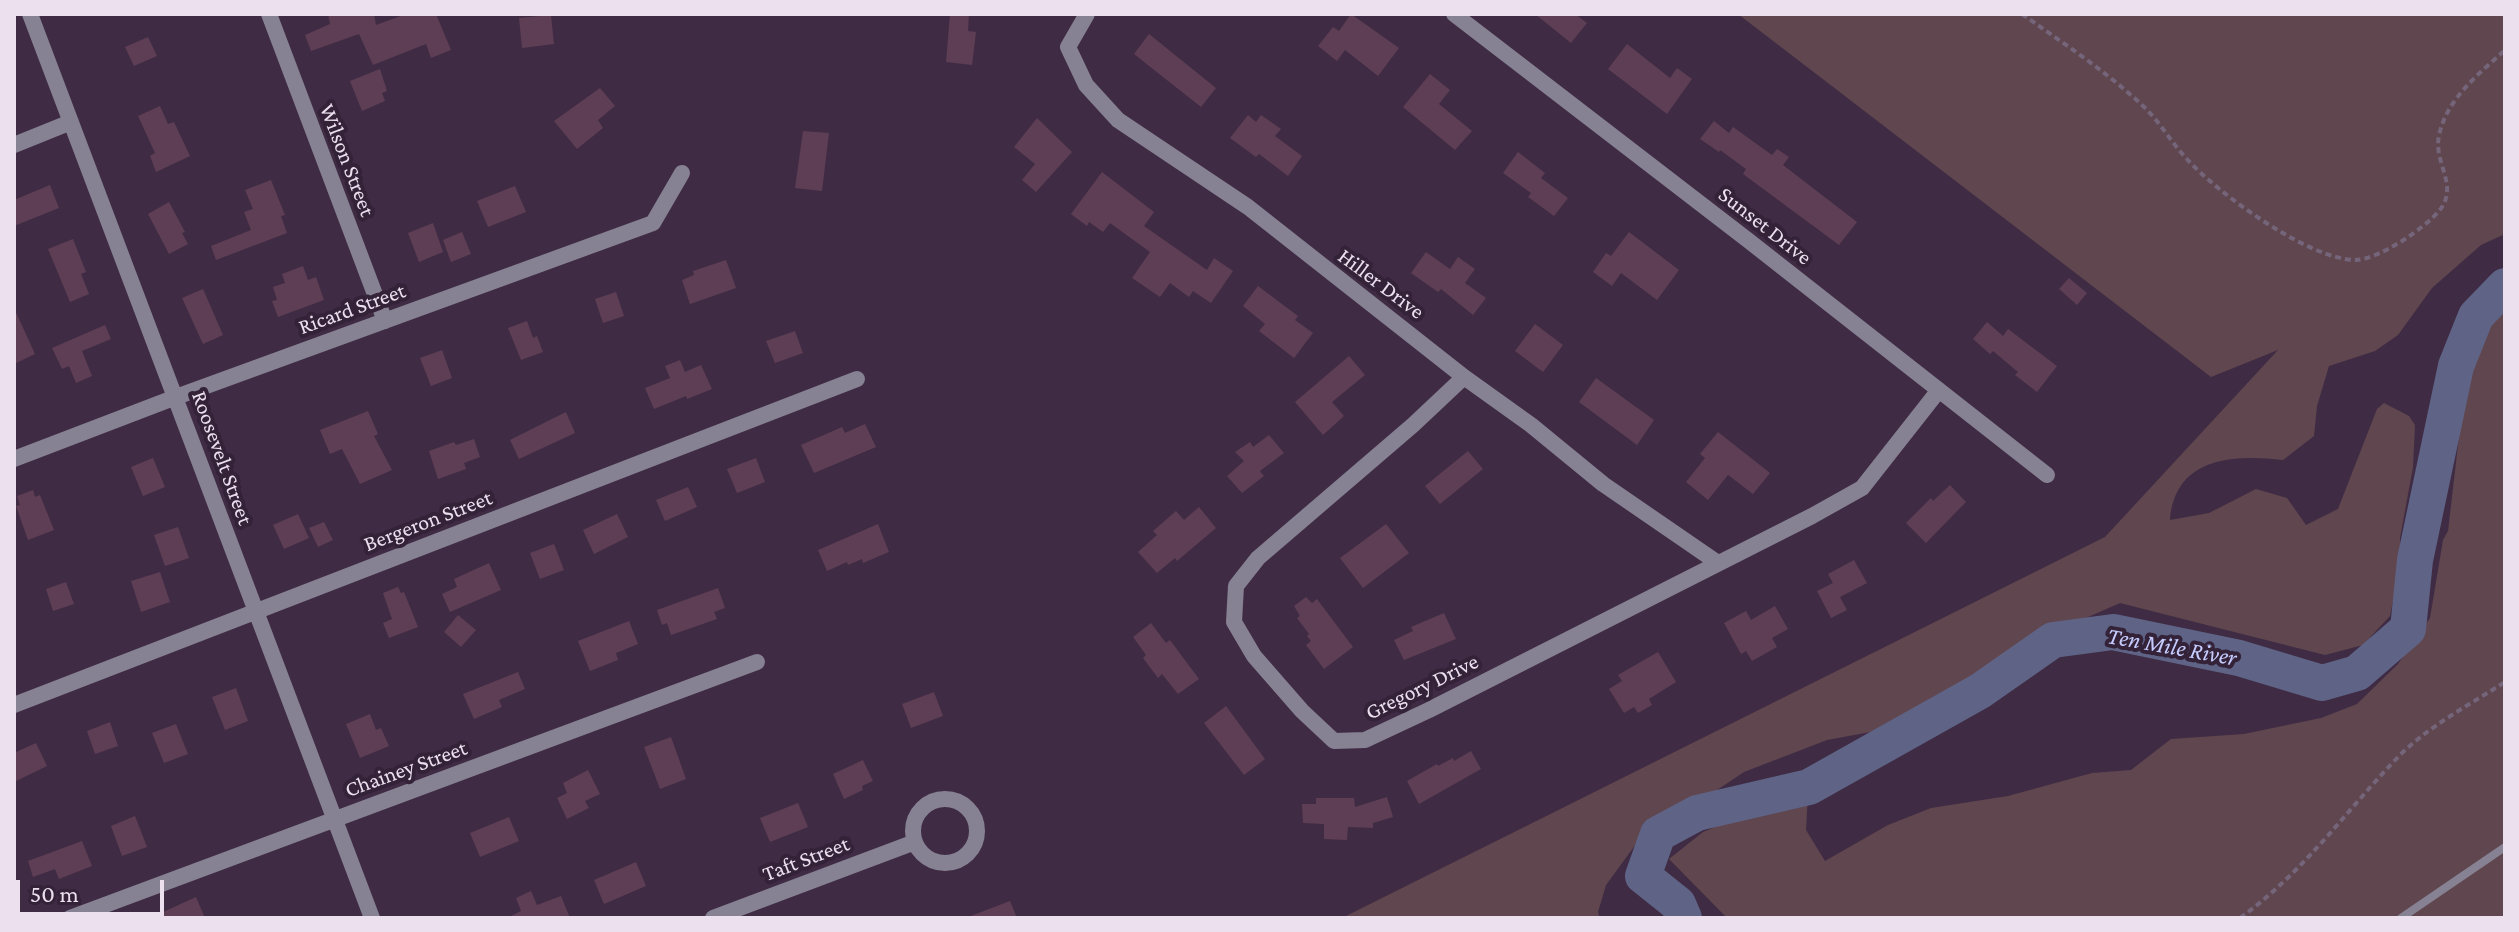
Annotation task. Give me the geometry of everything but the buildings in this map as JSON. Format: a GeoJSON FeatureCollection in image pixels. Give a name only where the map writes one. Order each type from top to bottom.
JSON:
{"type":"FeatureCollection","features":[{"type":"Feature","properties":{"kind":"street","name":"Roosevelt Street"},"geometry":{"type":"LineString","coordinates":[[30,14],[372,918]]}},
{"type":"Feature","properties":{"kind":"street","name":"Wilson Street"},"geometry":{"type":"LineString","coordinates":[[269,14],[385,321]]}},
{"type":"Feature","properties":{"kind":"street","name":"Hiller Drive"},"geometry":{"type":"LineString","coordinates":[[1087,14],[1068,47],[1086,85],[1118,120],[1248,207],[1603,484],[1718,563]]}},
{"type":"Feature","properties":{"kind":"street","name":"Sunset Drive"},"geometry":{"type":"LineString","coordinates":[[1454,14],[2047,475]]}},
{"type":"Feature","properties":{"kind":"street"},"geometry":{"type":"LineString","coordinates":[[14,145],[71,122]]}},
{"type":"Feature","properties":{"kind":"street","name":"Ricard Street"},"geometry":{"type":"LineString","coordinates":[[14,459],[653,223],[682,173]]}},
{"type":"Feature","properties":{"kind":"street","name":"Gregory Drive"},"geometry":{"type":"LineString","coordinates":[[1464,377],[1258,558],[1236,586],[1234,622],[1254,656],[1302,711],[1334,741],[1365,740],[1416,716],[1862,488],[1939,390]]}},
{"type":"Feature","properties":{"kind":"street","name":"Bergeron Street"},"geometry":{"type":"LineString","coordinates":[[14,705],[857,379]]}},
{"type":"Feature","properties":{"kind":"street","name":"Chainey Street"},"geometry":{"type":"LineString","coordinates":[[70,918],[757,662]]}},
{"type":"Feature","properties":{"kind":"street","name":"Taft Street"},"geometry":{"type":"LineString","coordinates":[[713,918],[915,842]]}},
{"type":"Feature","properties":{"kind":"lane"},"geometry":{"type":"LineString","coordinates":[[2401,918],[2505,847]]}},
{"type":"Feature","properties":{"kind":"path"},"geometry":{"type":"LineString","coordinates":[[2022,14],[2138,102],[2209,181],[2303,244],[2332,256],[2353,260],[2381,253],[2427,222],[2442,207],[2448,188],[2438,145],[2443,124],[2464,88],[2505,50]]}},
{"type":"Feature","properties":{"kind":"path"},"geometry":{"type":"LineString","coordinates":[[2240,918],[2286,883],[2401,754],[2450,717],[2505,682]]}},
{"type":"Feature","properties":{"kind":"shaded area"},"geometry":{"type":"Polygon","coordinates":[[[1738,14],[2505,14],[2505,234],[2481,245],[2432,288],[2398,335],[2375,351],[2329,366],[2317,406],[2314,436],[2283,460],[2245,458],[2210,464],[2183,483],[2174,499],[2170,520],[2209,513],[2256,489],[2287,498],[2306,525],[2338,509],[2377,409],[2384,403],[2409,416],[2415,425],[2413,467],[2390,616],[2363,645],[2325,655],[2120,603],[2020,647],[1903,726],[1827,740],[1744,772],[1636,844],[1606,885],[1598,912],[1600,918],[1342,918],[2105,537],[2278,350],[2211,377],[1738,14]]]}},
{"type":"Feature","properties":{"kind":"shaded area"},"geometry":{"type":"Polygon","coordinates":[[[2505,299],[2505,918],[1727,918],[1669,859],[1703,832],[1776,802],[1808,794],[1806,830],[1825,861],[1888,825],[1931,808],[2008,796],[2092,773],[2131,770],[2171,739],[2244,734],[2321,718],[2357,704],[2398,664],[2430,618],[2443,540],[2448,531],[2467,368],[2479,329],[2505,299]]]}},
{"type":"Feature","properties":{"kind":"waterway","name":"Ten Mile River"},"geometry":{"type":"LineString","coordinates":[[1684,918],[1678,904],[1643,876],[1658,834],[1697,813],[1809,787],[1980,691],[2053,640],[2113,632],[2239,658],[2322,683],[2357,673],[2408,629],[2415,560],[2456,366],[2476,316],[2505,286]]}}]}
